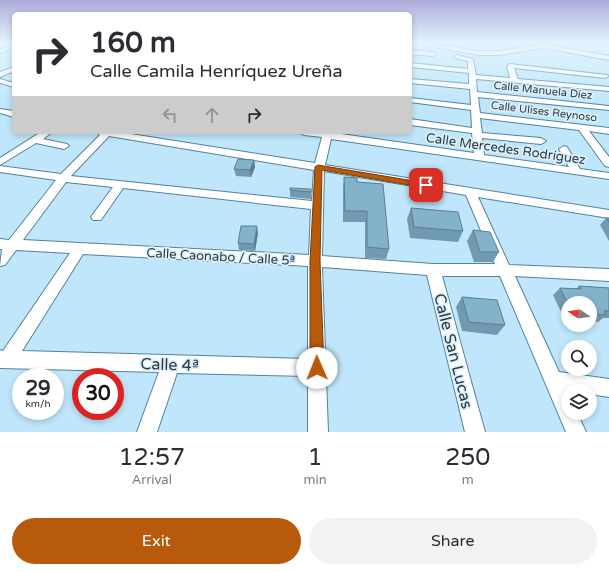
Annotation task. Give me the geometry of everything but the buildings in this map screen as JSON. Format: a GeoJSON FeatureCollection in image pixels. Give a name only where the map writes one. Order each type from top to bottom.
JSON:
{"type":"FeatureCollection","features":[{"type":"Feature","properties":{"kind":"street"},"geometry":{"type":"LineString","coordinates":[[470,63],[479,157]]}},
{"type":"Feature","properties":{"kind":"street"},"geometry":{"type":"LineString","coordinates":[[515,81],[510,66],[547,67],[607,79],[609,63]]}},
{"type":"Feature","properties":{"kind":"street"},"geometry":{"type":"LineString","coordinates":[[412,65],[515,81],[609,89]]}},
{"type":"Feature","properties":{"kind":"street"},"geometry":{"type":"LineString","coordinates":[[0,75],[12,70]]}},
{"type":"Feature","properties":{"kind":"street"},"geometry":{"type":"LineString","coordinates":[[0,81],[12,84]]}},
{"type":"Feature","properties":{"kind":"street","name":"Calle Manuela Díez"},"geometry":{"type":"LineString","coordinates":[[412,81],[474,91],[609,108]]}},
{"type":"Feature","properties":{"kind":"street","name":"Calle Ulises Reynoso"},"geometry":{"type":"LineString","coordinates":[[412,100],[609,131]]}},
{"type":"Feature","properties":{"kind":"street"},"geometry":{"type":"LineString","coordinates":[[0,111],[12,114]]}},
{"type":"Feature","properties":{"kind":"street"},"geometry":{"type":"LineString","coordinates":[[412,122],[541,142]]}},
{"type":"Feature","properties":{"kind":"street"},"geometry":{"type":"LineString","coordinates":[[582,128],[609,164]]}},
{"type":"Feature","properties":{"kind":"street"},"geometry":{"type":"LineString","coordinates":[[0,162],[44,134]]}},
{"type":"Feature","properties":{"kind":"street"},"geometry":{"type":"LineString","coordinates":[[0,261],[64,178],[102,134]]}},
{"type":"Feature","properties":{"kind":"street"},"geometry":{"type":"LineString","coordinates":[[116,134],[471,193],[609,214]]}},
{"type":"Feature","properties":{"kind":"street","name":"Calle Mercedes Rodríguez"},"geometry":{"type":"LineString","coordinates":[[319,134],[609,176]]}},
{"type":"Feature","properties":{"kind":"street"},"geometry":{"type":"LineString","coordinates":[[318,432],[315,261],[318,167],[327,135]]}},
{"type":"Feature","properties":{"kind":"street"},"geometry":{"type":"LineString","coordinates":[[35,140],[64,146]]}},
{"type":"Feature","properties":{"kind":"street"},"geometry":{"type":"LineString","coordinates":[[564,149],[576,171]]}},
{"type":"Feature","properties":{"kind":"street"},"geometry":{"type":"LineString","coordinates":[[0,168],[120,185],[317,206]]}},
{"type":"Feature","properties":{"kind":"street"},"geometry":{"type":"LineString","coordinates":[[97,217],[120,185]]}},
{"type":"Feature","properties":{"kind":"street"},"geometry":{"type":"LineString","coordinates":[[471,193],[576,432]]}},
{"type":"Feature","properties":{"kind":"street","name":"Calle Caonabo / Calle 5ª"},"geometry":{"type":"LineString","coordinates":[[0,244],[315,261],[433,270],[505,270],[609,275]]}},
{"type":"Feature","properties":{"kind":"street"},"geometry":{"type":"LineString","coordinates":[[4,359],[80,248]]}},
{"type":"Feature","properties":{"kind":"street","name":"Calle San Lucas"},"geometry":{"type":"LineString","coordinates":[[433,270],[475,432]]}},
{"type":"Feature","properties":{"kind":"street","name":"Calle 4ª"},"geometry":{"type":"LineString","coordinates":[[4,359],[317,368]]}},
{"type":"Feature","properties":{"kind":"street"},"geometry":{"type":"LineString","coordinates":[[147,432],[171,364]]}},
{"type":"Feature","properties":{"kind":"street"},"geometry":{"type":"LineString","coordinates":[[553,380],[609,388]]}},
{"type":"Feature","properties":{"kind":"route"},"geometry":{"type":"LineString","coordinates":[[317,368],[315,261],[318,167],[426,185]]}}]}
